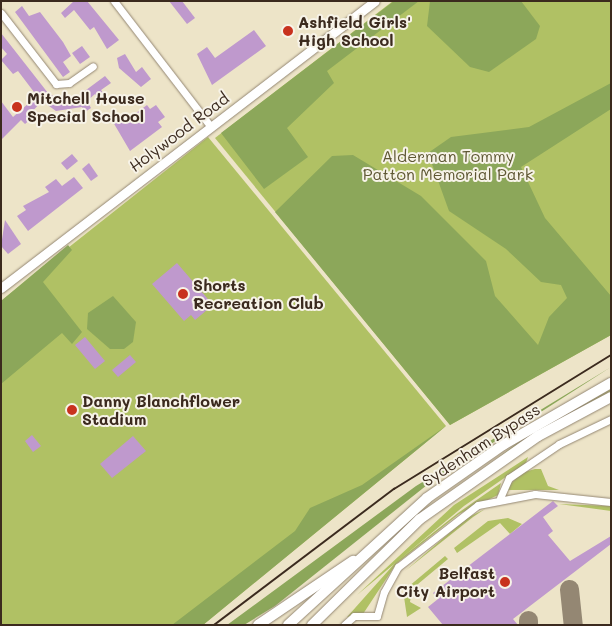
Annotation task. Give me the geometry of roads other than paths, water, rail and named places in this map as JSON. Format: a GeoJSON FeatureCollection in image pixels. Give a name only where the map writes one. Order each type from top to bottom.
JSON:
{"type":"FeatureCollection","features":[{"type":"Feature","properties":{"kind":"highway","name":"Sydenham Bypass"},"geometry":{"type":"LineString","coordinates":[[288,625],[365,555],[461,473],[611,383]]}},
{"type":"Feature","properties":{"kind":"highway","name":"Sydenham Bypass"},"geometry":{"type":"LineString","coordinates":[[312,625],[420,519],[538,436],[611,396]]}},
{"type":"Feature","properties":{"kind":"highway"},"geometry":{"type":"LineString","coordinates":[[258,625],[365,555]]}},
{"type":"Feature","properties":{"kind":"main road","name":"Holywood Road"},"geometry":{"type":"LineString","coordinates":[[1,288],[375,1]]}},
{"type":"Feature","properties":{"kind":"street"},"geometry":{"type":"LineString","coordinates":[[114,1],[211,127]]}},
{"type":"Feature","properties":{"kind":"street"},"geometry":{"type":"LineString","coordinates":[[1,13],[56,84],[69,83],[93,66]]}},
{"type":"Feature","properties":{"kind":"street"},"geometry":{"type":"LineString","coordinates":[[500,498],[509,478],[560,444],[611,419]]}},
{"type":"Feature","properties":{"kind":"street"},"geometry":{"type":"LineString","coordinates":[[344,625],[354,616],[377,616],[384,592],[398,567],[464,514],[500,498],[551,496],[611,502]]}},
{"type":"Feature","properties":{"kind":"railway"},"geometry":{"type":"LineString","coordinates":[[214,625],[394,489],[611,355]]}},
{"type":"Feature","properties":{"kind":"place","name":"Ashfield Girls' High School"},"geometry":{"type":"Point","coordinates":[288,31]}},
{"type":"Feature","properties":{"kind":"place","name":"Mitchell House Special School"},"geometry":{"type":"Point","coordinates":[17,107]}},
{"type":"Feature","properties":{"kind":"place","name":"Shorts Recreation Club"},"geometry":{"type":"Point","coordinates":[183,294]}},
{"type":"Feature","properties":{"kind":"place","name":"Danny Blanchflower Stadium"},"geometry":{"type":"Point","coordinates":[72,410]}},
{"type":"Feature","properties":{"kind":"place","name":"Belfast City Airport"},"geometry":{"type":"Point","coordinates":[505,582]}},
{"type":"Feature","properties":{"kind":"park label","name":"Alderman Tommy Patton Memorial Park"},"geometry":{"type":"Point","coordinates":[448,165]}}]}
